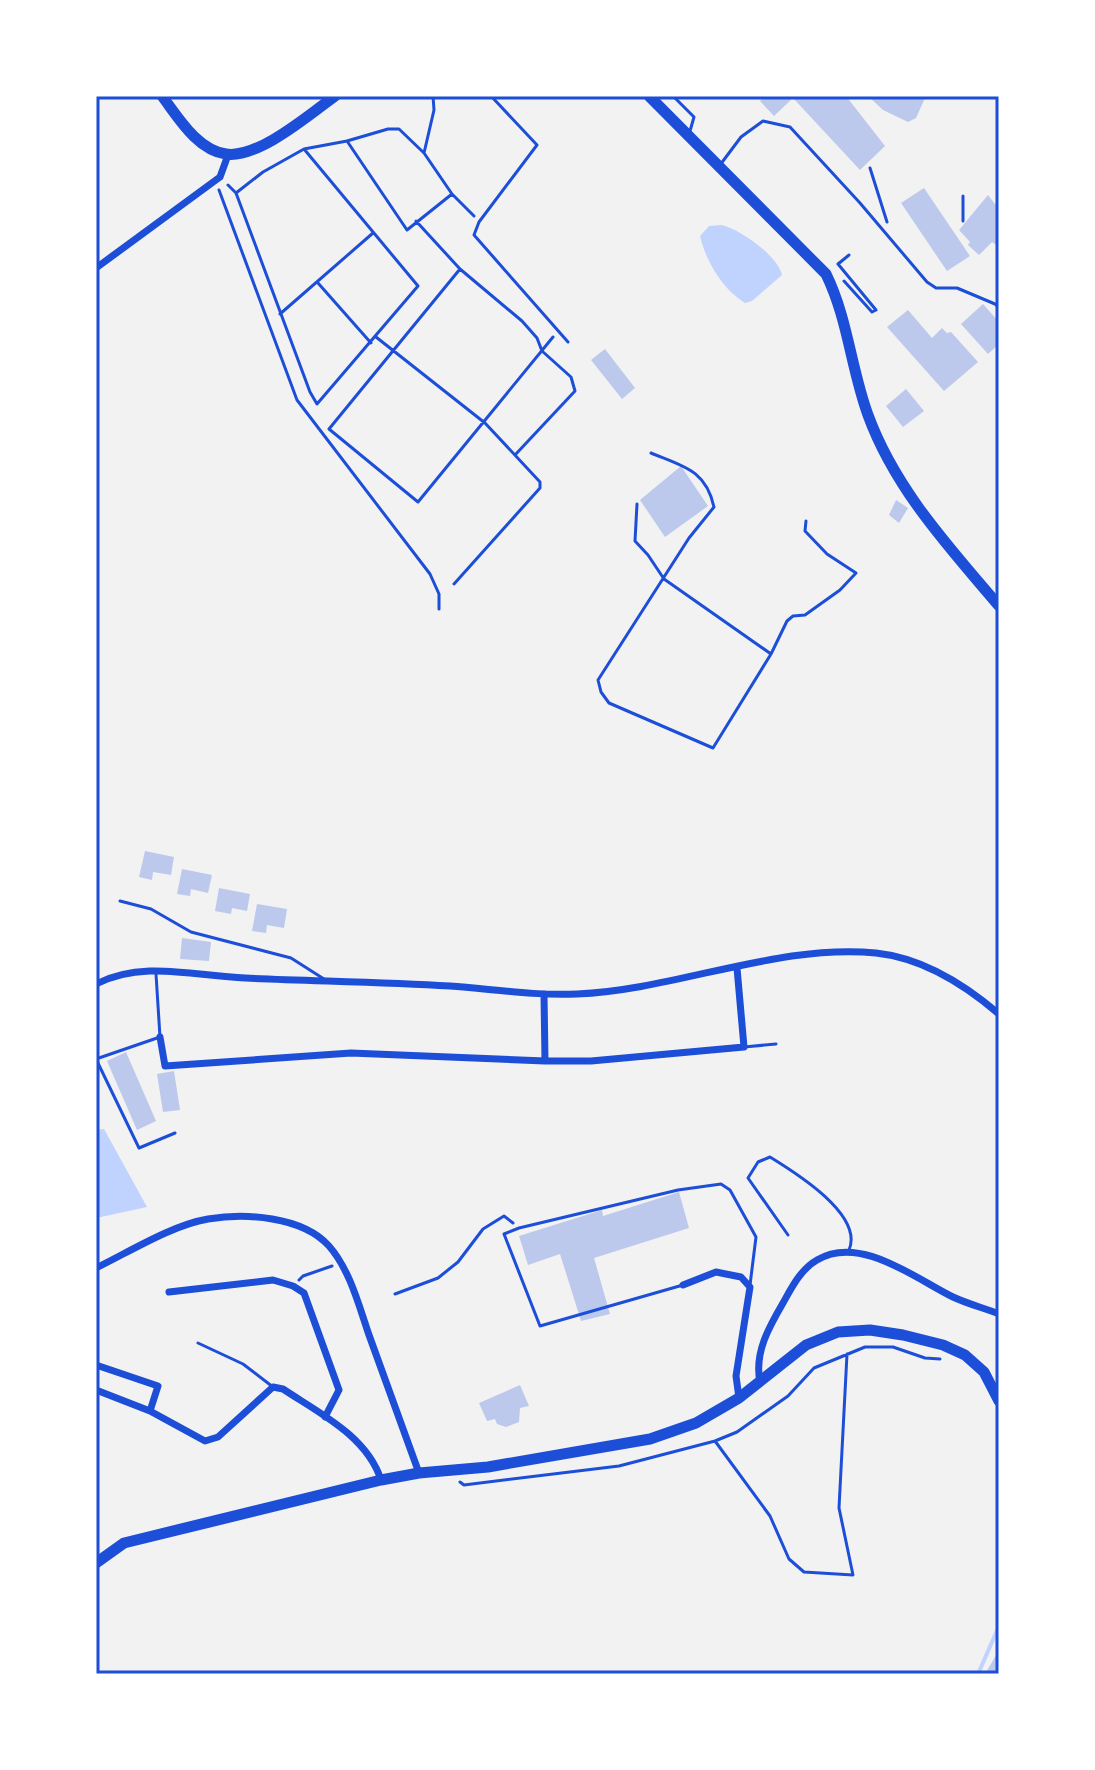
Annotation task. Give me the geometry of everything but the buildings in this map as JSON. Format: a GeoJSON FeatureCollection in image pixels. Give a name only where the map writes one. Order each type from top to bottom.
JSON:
{"type":"FeatureCollection","features":[{"type":"Feature","properties":{"kind":"main road"},"geometry":{"type":"LineString","coordinates":[[162,96],[195,138],[228,155],[257,148],[276,139],[335,96]]}},
{"type":"Feature","properties":{"kind":"main road"},"geometry":{"type":"LineString","coordinates":[[649,96],[826,274],[838,298],[868,415],[905,489],[927,522],[999,606]]}},
{"type":"Feature","properties":{"kind":"main road"},"geometry":{"type":"LineString","coordinates":[[96,1563],[124,1543],[381,1480],[488,1467],[650,1439],[696,1423],[739,1398],[806,1345],[838,1332],[870,1330],[943,1345],[965,1355],[984,1372],[999,1401]]}},
{"type":"Feature","properties":{"kind":"street"},"geometry":{"type":"LineString","coordinates":[[96,268],[218,179],[228,155]]}},
{"type":"Feature","properties":{"kind":"street"},"geometry":{"type":"LineString","coordinates":[[96,984],[115,975],[156,970],[243,978],[326,979],[579,994],[830,950],[880,953],[903,958],[975,992],[999,1014]]}},
{"type":"Feature","properties":{"kind":"street"},"geometry":{"type":"LineString","coordinates":[[160,1037],[165,1066],[351,1053],[591,1061],[744,1047],[737,968]]}},
{"type":"Feature","properties":{"kind":"street"},"geometry":{"type":"LineString","coordinates":[[544,994],[545,1061]]}},
{"type":"Feature","properties":{"kind":"street"},"geometry":{"type":"LineString","coordinates":[[96,1268],[177,1229],[207,1219],[250,1217],[279,1221],[309,1231],[328,1245],[341,1264],[419,1473]]}},
{"type":"Feature","properties":{"kind":"street"},"geometry":{"type":"LineString","coordinates":[[760,1382],[756,1365],[770,1325],[792,1287],[808,1266],[820,1258],[848,1253],[870,1256],[956,1298],[999,1314]]}},
{"type":"Feature","properties":{"kind":"street"},"geometry":{"type":"LineString","coordinates":[[683,1285],[716,1272],[741,1277],[750,1287],[736,1376],[739,1398]]}},
{"type":"Feature","properties":{"kind":"street"},"geometry":{"type":"LineString","coordinates":[[169,1292],[273,1280],[304,1293],[339,1390],[325,1417]]}},
{"type":"Feature","properties":{"kind":"street"},"geometry":{"type":"LineString","coordinates":[[96,1365],[158,1386],[150,1411]]}},
{"type":"Feature","properties":{"kind":"street"},"geometry":{"type":"LineString","coordinates":[[96,1390],[150,1411],[205,1441],[218,1437],[273,1387],[283,1389],[360,1443],[381,1480]]}},
{"type":"Feature","properties":{"kind":"lane"},"geometry":{"type":"LineString","coordinates":[[491,96],[537,145],[479,222],[474,235],[568,342]]}},
{"type":"Feature","properties":{"kind":"lane"},"geometry":{"type":"LineString","coordinates":[[673,96],[694,117],[689,136]]}},
{"type":"Feature","properties":{"kind":"lane"},"geometry":{"type":"LineString","coordinates":[[719,166],[741,137],[763,121],[790,127],[927,282],[936,288],[957,288],[999,308]]}},
{"type":"Feature","properties":{"kind":"lane"},"geometry":{"type":"LineString","coordinates":[[120,901],[151,909],[191,932],[291,958],[326,979]]}},
{"type":"Feature","properties":{"kind":"lane"},"geometry":{"type":"LineString","coordinates":[[156,970],[160,1037],[96,1059],[139,1148],[175,1133]]}},
{"type":"Feature","properties":{"kind":"lane"},"geometry":{"type":"LineString","coordinates":[[744,1047],[776,1044]]}},
{"type":"Feature","properties":{"kind":"lane"},"geometry":{"type":"LineString","coordinates":[[788,1235],[748,1178],[758,1162],[770,1157],[839,1209],[849,1224],[852,1243],[848,1253]]}},
{"type":"Feature","properties":{"kind":"lane"},"geometry":{"type":"LineString","coordinates":[[683,1285],[540,1326],[504,1234],[678,1190],[721,1184],[730,1190],[756,1237],[750,1287]]}},
{"type":"Feature","properties":{"kind":"lane"},"geometry":{"type":"LineString","coordinates":[[198,1343],[243,1364],[273,1387]]}},
{"type":"Feature","properties":{"kind":"path"},"geometry":{"type":"LineString","coordinates":[[424,153],[434,110],[433,96]]}},
{"type":"Feature","properties":{"kind":"path"},"geometry":{"type":"LineString","coordinates":[[236,193],[263,172],[304,149],[399,129],[424,153],[452,194],[469,212]]}},
{"type":"Feature","properties":{"kind":"path"},"geometry":{"type":"LineString","coordinates":[[347,141],[407,230],[452,194]]}},
{"type":"Feature","properties":{"kind":"path"},"geometry":{"type":"LineString","coordinates":[[218,179],[236,193],[317,404],[418,286],[304,149]]}},
{"type":"Feature","properties":{"kind":"path"},"geometry":{"type":"LineString","coordinates":[[870,168],[894,245]]}},
{"type":"Feature","properties":{"kind":"path"},"geometry":{"type":"LineString","coordinates":[[218,179],[297,400],[430,574],[439,594],[439,609]]}},
{"type":"Feature","properties":{"kind":"path"},"geometry":{"type":"LineString","coordinates":[[963,196],[963,221]]}},
{"type":"Feature","properties":{"kind":"path"},"geometry":{"type":"LineString","coordinates":[[416,221],[460,269],[522,321],[537,338],[542,351],[571,377],[575,391],[515,455]]}},
{"type":"Feature","properties":{"kind":"path"},"geometry":{"type":"LineString","coordinates":[[280,314],[373,233]]}},
{"type":"Feature","properties":{"kind":"path"},"geometry":{"type":"LineString","coordinates":[[826,274],[835,270],[872,312],[876,310],[838,264],[849,255]]}},
{"type":"Feature","properties":{"kind":"path"},"geometry":{"type":"LineString","coordinates":[[460,269],[329,429],[418,502],[558,330]]}},
{"type":"Feature","properties":{"kind":"path"},"geometry":{"type":"LineString","coordinates":[[318,283],[371,343]]}},
{"type":"Feature","properties":{"kind":"path"},"geometry":{"type":"LineString","coordinates":[[376,337],[485,423],[540,482],[540,488],[454,584]]}},
{"type":"Feature","properties":{"kind":"path"},"geometry":{"type":"LineString","coordinates":[[651,453],[701,477],[708,486],[714,507],[711,515],[696,527],[598,680],[601,692],[609,703],[713,748],[771,654],[787,621],[793,616],[805,615],[840,590],[856,573],[827,554],[805,531],[806,521]]}},
{"type":"Feature","properties":{"kind":"path"},"geometry":{"type":"LineString","coordinates":[[637,504],[635,541],[664,579],[771,654]]}},
{"type":"Feature","properties":{"kind":"path"},"geometry":{"type":"LineString","coordinates":[[395,1294],[438,1278],[458,1262],[483,1229],[504,1216],[519,1228]]}},
{"type":"Feature","properties":{"kind":"path"},"geometry":{"type":"LineString","coordinates":[[293,1286],[303,1276],[341,1264]]}},
{"type":"Feature","properties":{"kind":"path"},"geometry":{"type":"LineString","coordinates":[[444,1471],[464,1485],[619,1466],[715,1441],[737,1432],[788,1396],[814,1368],[865,1347],[893,1347],[925,1358],[960,1360],[965,1355]]}},
{"type":"Feature","properties":{"kind":"path"},"geometry":{"type":"LineString","coordinates":[[715,1441],[770,1516],[789,1559],[804,1572],[853,1575],[839,1508],[847,1354]]}},
{"type":"Feature","properties":{"kind":"water"},"geometry":{"type":"Polygon","coordinates":[[[722,225],[758,245],[774,260],[782,275],[752,301],[745,303],[729,290],[706,255],[700,236],[709,226],[722,225]]]}},
{"type":"Feature","properties":{"kind":"water"},"geometry":{"type":"Polygon","coordinates":[[[104,1129],[147,1207],[96,1218],[96,1130],[104,1129]]]}},
{"type":"Feature","properties":{"kind":"waterway"},"geometry":{"type":"LineString","coordinates":[[978,1674],[999,1626]]}}]}
